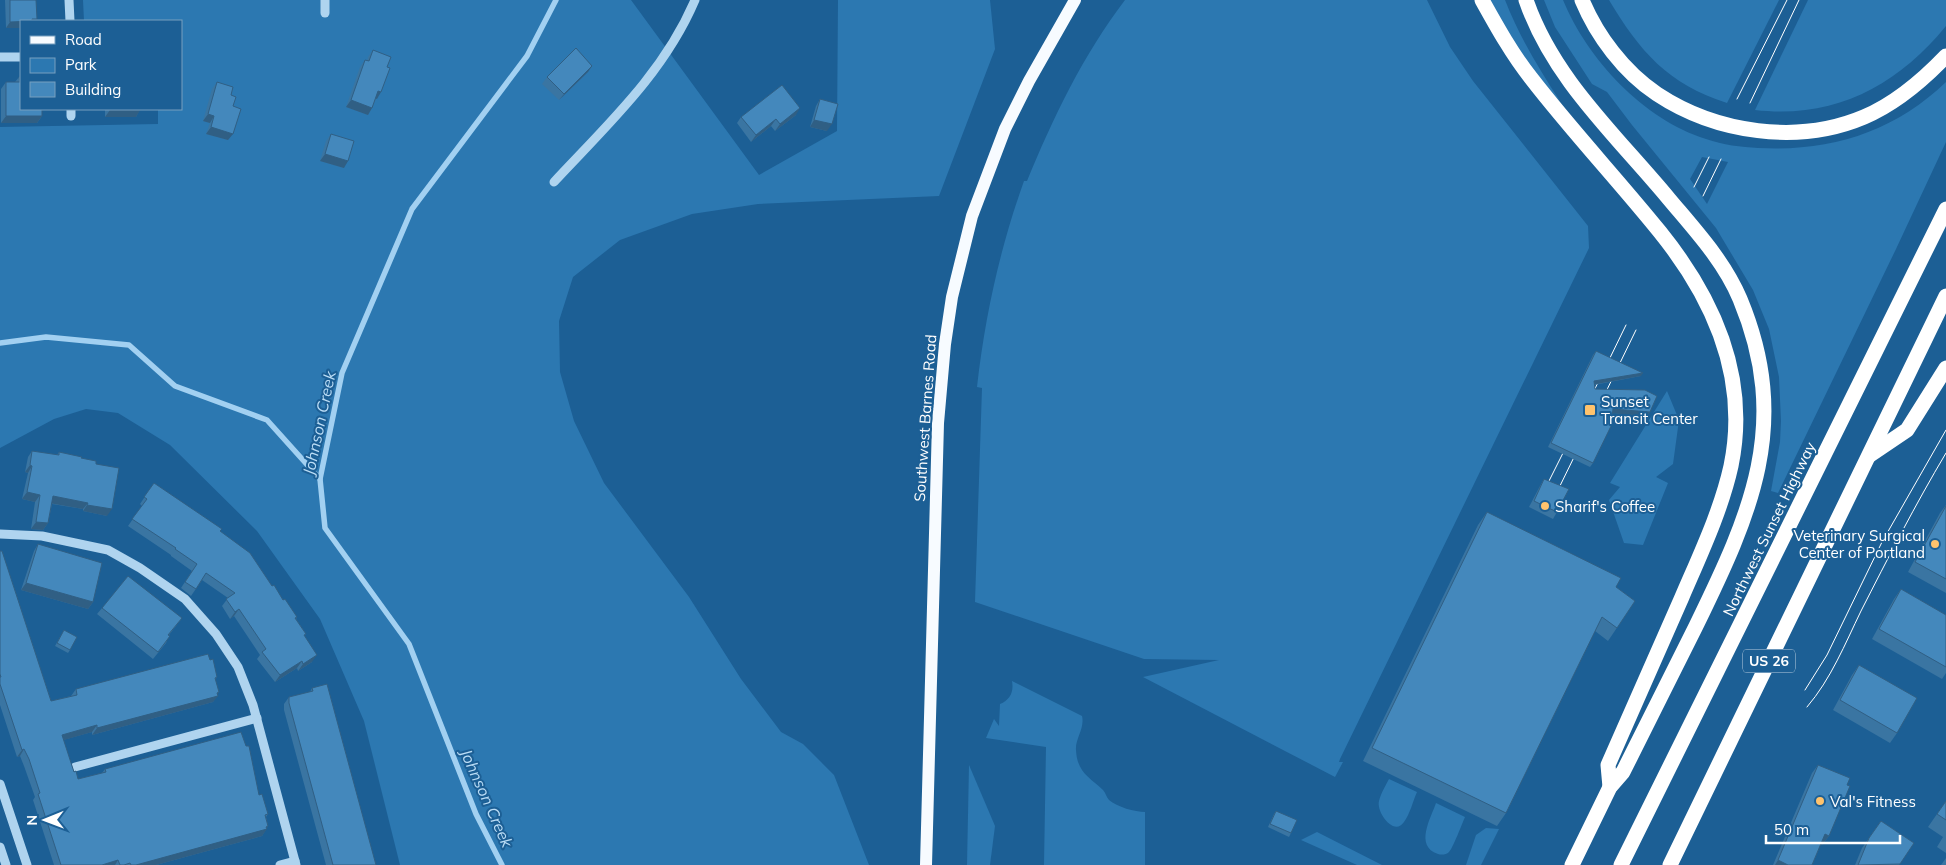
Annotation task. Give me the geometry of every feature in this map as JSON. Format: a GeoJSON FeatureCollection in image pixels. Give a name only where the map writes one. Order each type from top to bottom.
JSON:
{"type":"FeatureCollection","features":[{"type":"Feature","properties":{"kind":"highway"},"geometry":{"type":"LineString","coordinates":[[1482,0],[1530,77],[1662,234],[1702,291],[1727,352],[1735,395],[1736,433],[1730,467],[1719,504],[1710,532],[1608,765],[1610,787]]}},
{"type":"Feature","properties":{"kind":"highway"},"geometry":{"type":"LineString","coordinates":[[1526,0],[1544,41],[1580,96],[1647,172],[1710,249],[1739,298],[1756,345],[1765,407],[1762,454],[1755,484],[1748,509],[1726,566],[1623,772],[1610,787],[1572,865]]}},
{"type":"Feature","properties":{"kind":"highway"},"geometry":{"type":"LineString","coordinates":[[1582,0],[1588,15],[1611,50],[1656,93],[1686,110],[1711,120],[1755,131],[1792,132],[1826,128],[1864,117],[1897,98],[1930,73],[1946,56]]}},
{"type":"Feature","properties":{"kind":"highway","name":"Northwest Sunset Highway"},"geometry":{"type":"LineString","coordinates":[[1621,865],[1946,209]]}},
{"type":"Feature","properties":{"kind":"highway","name":"US 26"},"geometry":{"type":"LineString","coordinates":[[1670,865],[1946,296]]}},
{"type":"Feature","properties":{"kind":"highway"},"geometry":{"type":"LineString","coordinates":[[1868,456],[1907,430],[1946,368]]}},
{"type":"Feature","properties":{"kind":"main road","name":"Southwest Barnes Road"},"geometry":{"type":"LineString","coordinates":[[926,865],[938,423],[945,344],[952,297],[972,216],[1006,129],[1029,81],[1074,0]]}},
{"type":"Feature","properties":{"kind":"street"},"geometry":{"type":"LineString","coordinates":[[69,0],[70,20]]}},
{"type":"Feature","properties":{"kind":"street"},"geometry":{"type":"LineString","coordinates":[[325,0],[325,13]]}},
{"type":"Feature","properties":{"kind":"street"},"geometry":{"type":"LineString","coordinates":[[554,182],[654,73],[676,40],[695,0]]}},
{"type":"Feature","properties":{"kind":"street"},"geometry":{"type":"LineString","coordinates":[[0,58],[20,57]]}},
{"type":"Feature","properties":{"kind":"street"},"geometry":{"type":"LineString","coordinates":[[0,534],[42,536],[108,550],[140,568],[185,600],[216,634],[238,667],[257,718],[295,863],[280,865]]}},
{"type":"Feature","properties":{"kind":"street"},"geometry":{"type":"LineString","coordinates":[[75,767],[257,718]]}},
{"type":"Feature","properties":{"kind":"street"},"geometry":{"type":"LineString","coordinates":[[0,784],[27,865]]}},
{"type":"Feature","properties":{"kind":"street"},"geometry":{"type":"LineString","coordinates":[[0,847],[6,865]]}},
{"type":"Feature","properties":{"kind":"green space"},"geometry":{"type":"Polygon","coordinates":[[[83,0],[631,0],[759,175],[837,131],[838,0],[990,0],[995,49],[939,196],[758,204],[692,214],[620,240],[573,277],[559,321],[560,372],[574,421],[604,483],[689,597],[741,679],[781,732],[803,744],[834,775],[869,865],[400,865],[364,721],[320,619],[257,531],[170,445],[118,413],[86,409],[54,419],[0,448],[0,127],[158,124],[158,110],[182,110],[182,20],[84,20],[83,0]]]}},
{"type":"Feature","properties":{"kind":"green space"},"geometry":{"type":"Polygon","coordinates":[[[1125,0],[1427,0],[1450,47],[1473,81],[1588,226],[1589,248],[1340,759],[1339,762],[1343,762],[1335,777],[1143,677],[1219,660],[1144,659],[975,602],[982,388],[977,387],[984,334],[994,282],[1015,206],[1024,181],[1027,181],[1047,134],[1082,65],[1125,0]]]}},
{"type":"Feature","properties":{"kind":"green space"},"geometry":{"type":"Polygon","coordinates":[[[1489,0],[1505,0],[1530,52],[1560,101],[1530,66],[1489,0]]]}},
{"type":"Feature","properties":{"kind":"green space"},"geometry":{"type":"Polygon","coordinates":[[[1544,0],[1563,0],[1587,44],[1620,85],[1640,102],[1683,130],[1712,141],[1732,145],[1758,148],[1785,148],[1835,142],[1860,135],[1883,126],[1905,114],[1946,82],[1946,142],[1778,493],[1771,491],[1780,442],[1779,377],[1769,329],[1753,290],[1716,228],[1607,92],[1592,84],[1555,27],[1544,0]],[[1702,157],[1690,179],[1707,204],[1728,162],[1702,157]]]}},
{"type":"Feature","properties":{"kind":"green space"},"geometry":{"type":"Polygon","coordinates":[[[1609,0],[1779,0],[1727,103],[1688,86],[1658,64],[1632,35],[1609,0]]]}},
{"type":"Feature","properties":{"kind":"green space"},"geometry":{"type":"Polygon","coordinates":[[[1808,0],[1946,0],[1946,26],[1906,66],[1884,82],[1861,94],[1837,103],[1811,109],[1784,111],[1755,110],[1808,0]]]}},
{"type":"Feature","properties":{"kind":"green space"},"geometry":{"type":"Polygon","coordinates":[[[1667,391],[1679,420],[1673,464],[1656,477],[1668,483],[1643,545],[1624,543],[1609,500],[1620,487],[1610,483],[1667,391]]]}},
{"type":"Feature","properties":{"kind":"green space"},"geometry":{"type":"Polygon","coordinates":[[[1012,681],[1082,716],[1082,725],[1076,746],[1077,758],[1081,769],[1103,790],[1112,803],[1126,809],[1145,812],[1145,865],[1044,865],[1046,747],[986,738],[994,719],[999,726],[1000,704],[1011,695],[1012,681]]]}},
{"type":"Feature","properties":{"kind":"green space"},"geometry":{"type":"Polygon","coordinates":[[[969,765],[995,826],[990,865],[967,865],[969,765]]]}},
{"type":"Feature","properties":{"kind":"green space"},"geometry":{"type":"Polygon","coordinates":[[[1389,779],[1417,792],[1404,822],[1400,826],[1395,827],[1383,816],[1379,806],[1381,795],[1389,779]]]}},
{"type":"Feature","properties":{"kind":"green space"},"geometry":{"type":"Polygon","coordinates":[[[1436,803],[1465,817],[1451,850],[1444,854],[1438,854],[1427,845],[1426,831],[1436,803]]]}},
{"type":"Feature","properties":{"kind":"green space"},"geometry":{"type":"Polygon","coordinates":[[[1486,828],[1499,829],[1481,865],[1466,865],[1476,835],[1486,828]]]}},
{"type":"Feature","properties":{"kind":"green space"},"geometry":{"type":"Polygon","coordinates":[[[1317,832],[1382,865],[1357,865],[1301,840],[1317,832]]]}},
{"type":"Feature","properties":{"kind":"building"},"geometry":{"type":"Polygon","coordinates":[[[10,0],[36,0],[37,19],[10,22],[10,0]]]}},
{"type":"Feature","properties":{"kind":"building"},"geometry":{"type":"Polygon","coordinates":[[[576,48],[592,66],[564,94],[547,77],[576,48]]]}},
{"type":"Feature","properties":{"kind":"building"},"geometry":{"type":"Polygon","coordinates":[[[373,50],[391,57],[387,67],[390,68],[381,92],[378,91],[372,108],[351,100],[365,60],[369,61],[373,50]]]}},
{"type":"Feature","properties":{"kind":"building"},"geometry":{"type":"Polygon","coordinates":[[[6,82],[20,82],[20,110],[42,110],[42,116],[6,116],[6,82]]]}},
{"type":"Feature","properties":{"kind":"building"},"geometry":{"type":"Polygon","coordinates":[[[217,82],[233,87],[231,95],[236,97],[233,106],[241,109],[233,134],[211,127],[214,116],[208,114],[217,82]]]}},
{"type":"Feature","properties":{"kind":"building"},"geometry":{"type":"Polygon","coordinates":[[[782,85],[800,108],[780,124],[776,119],[756,135],[741,117],[782,85]]]}},
{"type":"Feature","properties":{"kind":"building"},"geometry":{"type":"Polygon","coordinates":[[[820,99],[838,104],[832,124],[814,120],[820,99]]]}},
{"type":"Feature","properties":{"kind":"building"},"geometry":{"type":"Polygon","coordinates":[[[331,134],[354,141],[348,161],[325,154],[331,134]]]}},
{"type":"Feature","properties":{"kind":"building"},"geometry":{"type":"Polygon","coordinates":[[[1596,351],[1643,373],[1594,381],[1595,389],[1645,390],[1657,396],[1650,412],[1613,409],[1612,417],[1615,418],[1593,463],[1551,443],[1596,351]]]}},
{"type":"Feature","properties":{"kind":"building"},"geometry":{"type":"Polygon","coordinates":[[[32,451],[59,455],[59,452],[96,461],[96,464],[119,468],[112,509],[53,496],[48,523],[36,522],[40,495],[27,492],[32,466],[30,465],[32,451]]]}},
{"type":"Feature","properties":{"kind":"building"},"geometry":{"type":"Polygon","coordinates":[[[1544,479],[1569,489],[1557,512],[1534,501],[1544,479]]]}},
{"type":"Feature","properties":{"kind":"building"},"geometry":{"type":"Polygon","coordinates":[[[154,483],[222,529],[220,531],[250,553],[272,586],[274,585],[297,617],[295,618],[317,655],[303,664],[302,661],[280,675],[262,652],[266,649],[239,609],[235,612],[226,599],[235,593],[206,573],[196,589],[185,582],[197,564],[132,519],[147,499],[144,497],[154,483]]]}},
{"type":"Feature","properties":{"kind":"building","name":"Veterinary Surgical Center of Portland"},"geometry":{"type":"Polygon","coordinates":[[[1946,506],[1946,579],[1915,562],[1946,506]]]}},
{"type":"Feature","properties":{"kind":"building"},"geometry":{"type":"Polygon","coordinates":[[[1487,512],[1621,578],[1616,587],[1635,601],[1617,628],[1602,617],[1506,813],[1372,748],[1487,512]]]}},
{"type":"Feature","properties":{"kind":"building"},"geometry":{"type":"Polygon","coordinates":[[[38,544],[102,563],[93,602],[26,583],[38,544]]]}},
{"type":"Feature","properties":{"kind":"building"},"geometry":{"type":"Polygon","coordinates":[[[0,551],[2,551],[51,701],[77,695],[76,689],[208,654],[210,660],[213,659],[217,677],[215,678],[219,692],[217,693],[218,696],[97,728],[97,725],[62,735],[78,779],[106,772],[105,769],[241,732],[246,746],[249,746],[259,795],[262,794],[268,814],[265,815],[267,829],[136,865],[131,865],[130,863],[120,865],[118,860],[102,865],[61,865],[29,759],[24,749],[22,750],[0,684],[0,551]]]}},
{"type":"Feature","properties":{"kind":"building"},"geometry":{"type":"Polygon","coordinates":[[[128,576],[182,618],[168,635],[170,636],[158,652],[102,608],[128,576]]]}},
{"type":"Feature","properties":{"kind":"building"},"geometry":{"type":"Polygon","coordinates":[[[1901,589],[1946,615],[1946,667],[1879,629],[1901,589]]]}},
{"type":"Feature","properties":{"kind":"building"},"geometry":{"type":"Polygon","coordinates":[[[64,630],[77,637],[70,650],[57,643],[64,630]]]}},
{"type":"Feature","properties":{"kind":"building"},"geometry":{"type":"Polygon","coordinates":[[[1859,665],[1917,698],[1897,733],[1840,700],[1859,665]]]}},
{"type":"Feature","properties":{"kind":"building"},"geometry":{"type":"Polygon","coordinates":[[[327,684],[376,865],[333,865],[289,703],[289,697],[313,691],[312,688],[327,684]]]}},
{"type":"Feature","properties":{"kind":"building"},"geometry":{"type":"Polygon","coordinates":[[[1818,765],[1850,778],[1847,785],[1850,786],[1829,836],[1825,834],[1812,865],[1788,865],[1778,860],[1818,765]]]}},
{"type":"Feature","properties":{"kind":"building"},"geometry":{"type":"Polygon","coordinates":[[[1946,801],[1946,820],[1937,814],[1946,801]]]}},
{"type":"Feature","properties":{"kind":"building"},"geometry":{"type":"Polygon","coordinates":[[[1276,811],[1297,820],[1291,833],[1270,824],[1276,811]]]}},
{"type":"Feature","properties":{"kind":"building"},"geometry":{"type":"Polygon","coordinates":[[[1881,821],[1914,843],[1900,864],[1858,865],[1869,838],[1881,821]]]}},
{"type":"Feature","properties":{"kind":"waterway","name":"Johnson Creek"},"geometry":{"type":"LineString","coordinates":[[502,865],[476,814],[409,644],[325,528],[320,479],[342,373],[412,209],[527,56],[556,0]]}},
{"type":"Feature","properties":{"kind":"waterway"},"geometry":{"type":"LineString","coordinates":[[0,343],[46,337],[129,345],[175,386],[267,420],[320,479]]}},
{"type":"Feature","properties":{"kind":"tram line"},"geometry":{"type":"LineString","coordinates":[[1737,99],[1787,0]]}},
{"type":"Feature","properties":{"kind":"tram line"},"geometry":{"type":"LineString","coordinates":[[1750,103],[1799,0]]}},
{"type":"Feature","properties":{"kind":"tram line"},"geometry":{"type":"LineString","coordinates":[[1694,187],[1709,157]]}},
{"type":"Feature","properties":{"kind":"tram line"},"geometry":{"type":"LineString","coordinates":[[1703,196],[1721,159]]}},
{"type":"Feature","properties":{"kind":"tram line"},"geometry":{"type":"LineString","coordinates":[[1589,401],[1626,325]]}},
{"type":"Feature","properties":{"kind":"tram line"},"geometry":{"type":"LineString","coordinates":[[1601,402],[1636,330]]}},
{"type":"Feature","properties":{"kind":"tram line"},"geometry":{"type":"LineString","coordinates":[[1805,690],[1827,655],[1882,542],[1946,430]]}},
{"type":"Feature","properties":{"kind":"tram line"},"geometry":{"type":"LineString","coordinates":[[1545,489],[1569,441]]}},
{"type":"Feature","properties":{"kind":"tram line"},"geometry":{"type":"LineString","coordinates":[[1556,494],[1579,447]]}},
{"type":"Feature","properties":{"kind":"tram line"},"geometry":{"type":"LineString","coordinates":[[1807,707],[1830,673],[1923,492],[1946,453]]}},
{"type":"Feature","properties":{"kind":"place","name":"Sunset Transit Center"},"geometry":{"type":"Point","coordinates":[1590,410]}},
{"type":"Feature","properties":{"kind":"place","name":"Sharif's Coffee"},"geometry":{"type":"Point","coordinates":[1545,506]}},
{"type":"Feature","properties":{"kind":"place","name":"Veterinary Surgical Center of Portland"},"geometry":{"type":"Point","coordinates":[1935,544]}},
{"type":"Feature","properties":{"kind":"place","name":"Val's Fitness"},"geometry":{"type":"Point","coordinates":[1820,801]}}]}
